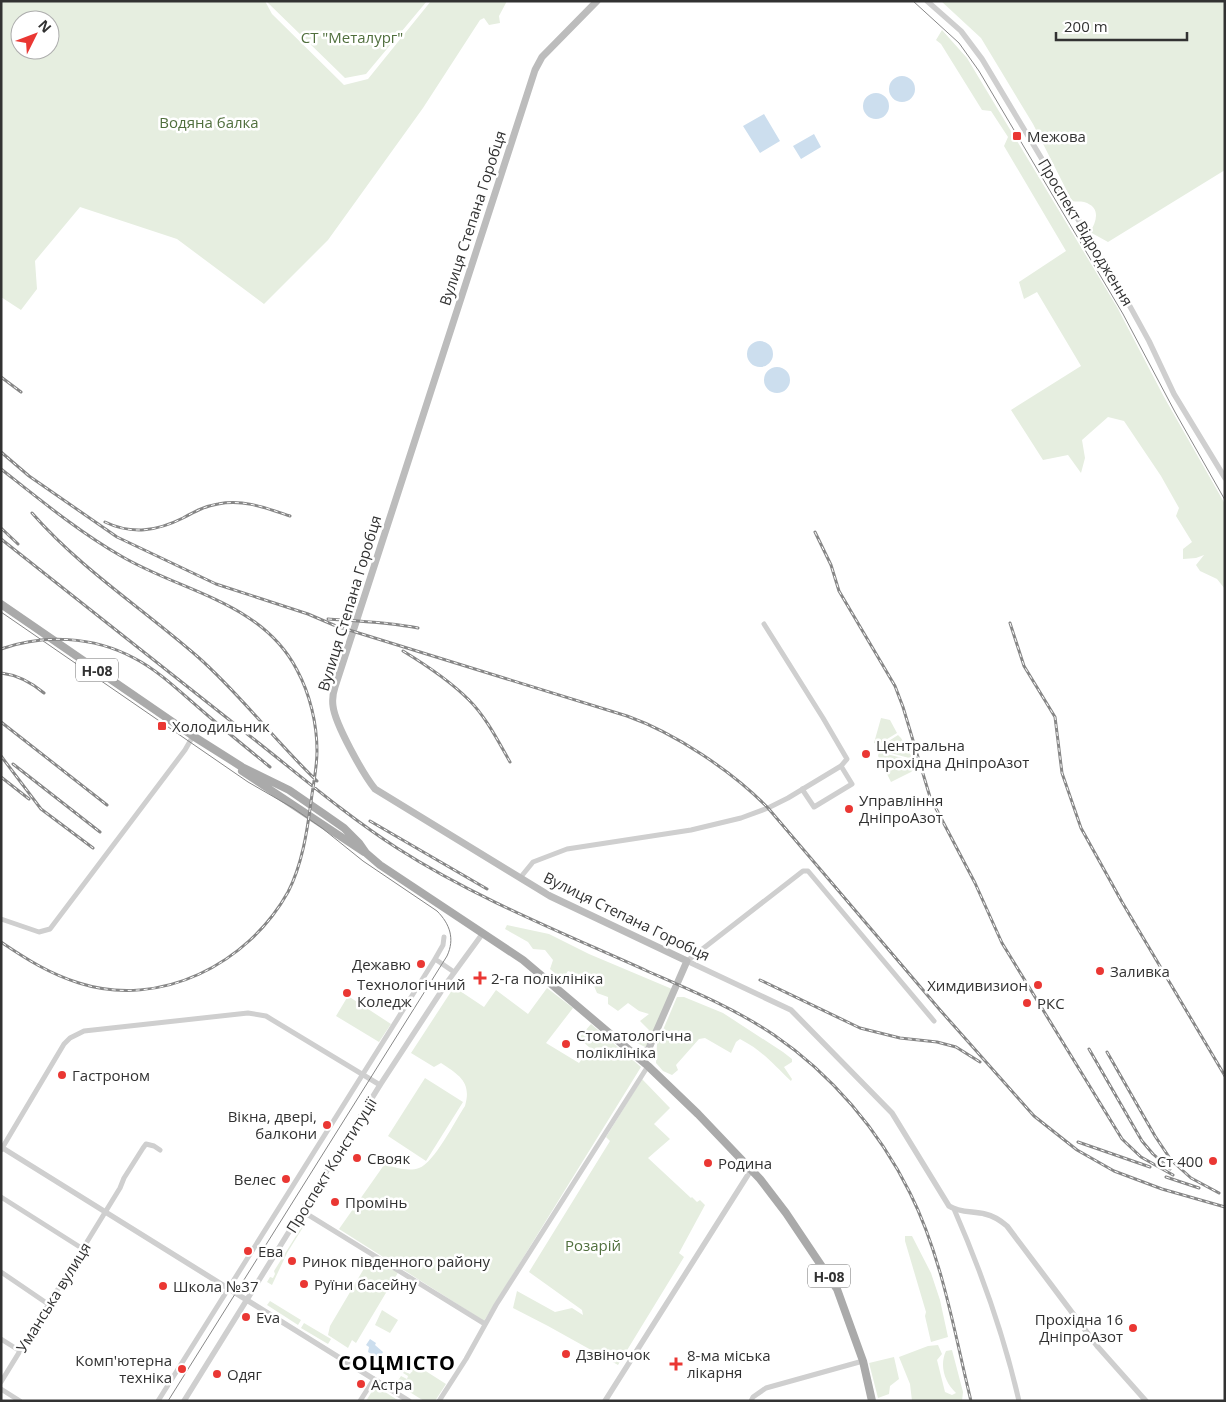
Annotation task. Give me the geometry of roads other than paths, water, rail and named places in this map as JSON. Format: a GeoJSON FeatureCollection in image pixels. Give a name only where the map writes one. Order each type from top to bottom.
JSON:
{"type":"FeatureCollection","features":[{"type":"Feature","properties":{"kind":"main road","name":"Вулиця Степана Горобця"},"geometry":{"type":"LineString","coordinates":[[597,1],[542,57],[535,70],[427,398],[332,696],[335,715],[367,779],[375,789],[550,896],[687,961]]}},
{"type":"Feature","properties":{"kind":"main road","name":"Н-08"},"geometry":{"type":"LineString","coordinates":[[1,604],[193,736],[239,770],[339,835],[357,849],[366,853],[380,865],[523,960],[648,1066],[698,1114],[751,1170],[786,1213],[829,1277],[842,1302],[863,1361],[872,1401]]}},
{"type":"Feature","properties":{"kind":"main road"},"geometry":{"type":"LineString","coordinates":[[639,1059],[649,1048],[687,961]]}},
{"type":"Feature","properties":{"kind":"street","name":"Проспект Відродження"},"geometry":{"type":"LineString","coordinates":[[926,1],[961,32],[982,59],[1127,301],[1149,341],[1174,394],[1225,478]]}},
{"type":"Feature","properties":{"kind":"street"},"geometry":{"type":"LineString","coordinates":[[764,624],[847,759],[841,766],[852,784],[814,807],[802,789]]}},
{"type":"Feature","properties":{"kind":"street"},"geometry":{"type":"LineString","coordinates":[[1,919],[40,932],[50,928],[185,750],[193,736]]}},
{"type":"Feature","properties":{"kind":"street","name":"Вулиця Степана Горобця"},"geometry":{"type":"LineString","coordinates":[[520,878],[533,862],[567,849],[722,824],[768,808],[841,766]]}},
{"type":"Feature","properties":{"kind":"street"},"geometry":{"type":"LineString","coordinates":[[687,961],[803,871],[808,871],[934,1021]]}},
{"type":"Feature","properties":{"kind":"street","name":"Проспект Конституції"},"geometry":{"type":"LineString","coordinates":[[184,1401],[380,1085],[454,972],[483,933]]}},
{"type":"Feature","properties":{"kind":"street"},"geometry":{"type":"LineString","coordinates":[[158,1401],[435,959],[443,945],[444,936]]}},
{"type":"Feature","properties":{"kind":"street"},"geometry":{"type":"LineString","coordinates":[[435,959],[454,972]]}},
{"type":"Feature","properties":{"kind":"street","name":"Вулиця Степана Горобця"},"geometry":{"type":"LineString","coordinates":[[687,961],[791,1010],[892,1113],[944,1198],[954,1209]]}},
{"type":"Feature","properties":{"kind":"street"},"geometry":{"type":"LineString","coordinates":[[380,1085],[362,1076],[266,1016],[248,1013],[84,1031],[70,1038],[64,1044],[2,1148],[409,1401]]}},
{"type":"Feature","properties":{"kind":"street"},"geometry":{"type":"LineString","coordinates":[[439,1401],[648,1066]]}},
{"type":"Feature","properties":{"kind":"street","name":"Уманська вулиця"},"geometry":{"type":"LineString","coordinates":[[1,1382],[120,1188],[142,1148],[146,1144],[150,1144],[160,1150]]}},
{"type":"Feature","properties":{"kind":"street"},"geometry":{"type":"LineString","coordinates":[[605,1401],[751,1170]]}},
{"type":"Feature","properties":{"kind":"street"},"geometry":{"type":"LineString","coordinates":[[1,1197],[83,1249]]}},
{"type":"Feature","properties":{"kind":"street"},"geometry":{"type":"LineString","coordinates":[[954,1209],[1005,1346],[1019,1401]]}},
{"type":"Feature","properties":{"kind":"street"},"geometry":{"type":"LineString","coordinates":[[954,1209],[987,1214],[998,1218],[1007,1226],[1098,1347],[1146,1401]]}},
{"type":"Feature","properties":{"kind":"street"},"geometry":{"type":"LineString","coordinates":[[302,1211],[486,1324]]}},
{"type":"Feature","properties":{"kind":"street"},"geometry":{"type":"LineString","coordinates":[[1,1272],[48,1304]]}},
{"type":"Feature","properties":{"kind":"street"},"geometry":{"type":"LineString","coordinates":[[1,1339],[20,1350]]}},
{"type":"Feature","properties":{"kind":"street"},"geometry":{"type":"LineString","coordinates":[[751,1401],[753,1397],[766,1388],[863,1361]]}},
{"type":"Feature","properties":{"kind":"street"},"geometry":{"type":"LineString","coordinates":[[360,1401],[374,1379]]}},
{"type":"Feature","properties":{"kind":"street"},"geometry":{"type":"LineString","coordinates":[[1,1389],[20,1401]]}},
{"type":"Feature","properties":{"kind":"water"},"geometry":{"type":"Polygon","coordinates":[[[902,76],[911,80],[915,89],[911,98],[902,102],[893,98],[889,89],[893,80],[902,76]]]}},
{"type":"Feature","properties":{"kind":"water"},"geometry":{"type":"Polygon","coordinates":[[[876,93],[885,97],[889,106],[885,115],[876,119],[867,115],[863,106],[867,97],[876,93]]]}},
{"type":"Feature","properties":{"kind":"water"},"geometry":{"type":"Polygon","coordinates":[[[764,114],[780,141],[760,153],[743,126],[764,114]]]}},
{"type":"Feature","properties":{"kind":"water"},"geometry":{"type":"Polygon","coordinates":[[[814,134],[821,147],[801,159],[793,146],[814,134]]]}},
{"type":"Feature","properties":{"kind":"water"},"geometry":{"type":"Polygon","coordinates":[[[760,341],[769,345],[773,354],[769,363],[760,367],[751,363],[747,354],[751,345],[760,341]]]}},
{"type":"Feature","properties":{"kind":"water"},"geometry":{"type":"Polygon","coordinates":[[[777,367],[786,371],[790,380],[786,389],[777,393],[768,389],[764,380],[768,371],[777,367]]]}},
{"type":"Feature","properties":{"kind":"water"},"geometry":{"type":"Polygon","coordinates":[[[370,1339],[383,1352],[379,1359],[368,1352],[369,1347],[366,1345],[370,1339]]]}},
{"type":"Feature","properties":{"kind":"tram line"},"geometry":{"type":"LineString","coordinates":[[913,1],[959,43],[979,71],[1123,314],[1175,412],[1225,500]]}},
{"type":"Feature","properties":{"kind":"tram line"},"geometry":{"type":"LineString","coordinates":[[1,612],[248,782],[293,808],[322,828],[363,861],[437,911],[445,921],[450,932],[451,944],[447,956],[168,1401]]}},
{"type":"Feature","properties":{"kind":"railway"},"geometry":{"type":"LineString","coordinates":[[1,377],[21,392]]}},
{"type":"Feature","properties":{"kind":"railway"},"geometry":{"type":"LineString","coordinates":[[1,452],[29,476],[117,537],[216,584],[308,614],[336,626],[627,716],[664,732],[702,754],[738,780],[768,808],[940,1010],[1034,1116],[1077,1150],[1114,1171],[1162,1189],[1225,1207]]}},
{"type":"Feature","properties":{"kind":"railway"},"geometry":{"type":"LineString","coordinates":[[1,469],[105,547],[145,568],[219,601],[263,629],[282,647],[302,679],[312,709],[317,751],[306,837],[293,882],[271,918],[250,940],[226,959],[199,974],[170,985],[140,990],[110,990],[79,983],[48,971],[1,942]]}},
{"type":"Feature","properties":{"kind":"railway"},"geometry":{"type":"LineString","coordinates":[[105,522],[125,529],[144,530],[164,526],[213,505],[228,503],[246,503],[290,516]]}},
{"type":"Feature","properties":{"kind":"railway"},"geometry":{"type":"LineString","coordinates":[[32,513],[91,570],[177,639],[214,672],[317,781]]}},
{"type":"Feature","properties":{"kind":"railway"},"geometry":{"type":"LineString","coordinates":[[1,528],[18,544]]}},
{"type":"Feature","properties":{"kind":"railway"},"geometry":{"type":"LineString","coordinates":[[815,532],[831,565],[839,591],[895,686],[930,797],[975,883],[1002,943],[1122,1139],[1141,1157],[1173,1175]]}},
{"type":"Feature","properties":{"kind":"railway"},"geometry":{"type":"LineString","coordinates":[[1,539],[320,792],[397,848],[488,899],[728,1008],[774,1035],[815,1067],[852,1105],[884,1147],[910,1193],[921,1217],[939,1268],[971,1401]]}},
{"type":"Feature","properties":{"kind":"railway"},"geometry":{"type":"LineString","coordinates":[[328,619],[384,623],[418,628]]}},
{"type":"Feature","properties":{"kind":"railway"},"geometry":{"type":"LineString","coordinates":[[1010,623],[1024,666],[1055,717],[1062,773],[1081,828],[1122,902],[1225,1076]]}},
{"type":"Feature","properties":{"kind":"railway"},"geometry":{"type":"LineString","coordinates":[[1,649],[34,641],[68,640],[102,645],[134,658],[162,677],[270,767]]}},
{"type":"Feature","properties":{"kind":"railway"},"geometry":{"type":"LineString","coordinates":[[403,651],[437,673],[469,700],[486,722],[510,762]]}},
{"type":"Feature","properties":{"kind":"railway"},"geometry":{"type":"LineString","coordinates":[[1,673],[24,680],[44,693]]}},
{"type":"Feature","properties":{"kind":"railway"},"geometry":{"type":"LineString","coordinates":[[1,722],[107,805]]}},
{"type":"Feature","properties":{"kind":"railway"},"geometry":{"type":"LineString","coordinates":[[1,756],[41,809],[93,848]]}},
{"type":"Feature","properties":{"kind":"railway"},"geometry":{"type":"LineString","coordinates":[[13,764],[100,832]]}},
{"type":"Feature","properties":{"kind":"railway"},"geometry":{"type":"LineString","coordinates":[[1,777],[29,799]]}},
{"type":"Feature","properties":{"kind":"railway"},"geometry":{"type":"LineString","coordinates":[[370,821],[487,889]]}},
{"type":"Feature","properties":{"kind":"railway"},"geometry":{"type":"LineString","coordinates":[[760,980],[860,1028],[900,1038],[937,1042],[956,1047],[980,1062]]}},
{"type":"Feature","properties":{"kind":"railway"},"geometry":{"type":"LineString","coordinates":[[1089,1049],[1142,1141],[1170,1169]]}},
{"type":"Feature","properties":{"kind":"railway"},"geometry":{"type":"LineString","coordinates":[[1107,1052],[1155,1136],[1171,1160],[1191,1178],[1219,1193]]}},
{"type":"Feature","properties":{"kind":"railway"},"geometry":{"type":"LineString","coordinates":[[1078,1142],[1150,1167]]}},
{"type":"Feature","properties":{"kind":"railway"},"geometry":{"type":"LineString","coordinates":[[1166,1177],[1199,1188]]}},
{"type":"Feature","properties":{"kind":"place","name":"Межова"},"geometry":{"type":"Point","coordinates":[1017,136]}},
{"type":"Feature","properties":{"kind":"place","name":"Холодильник"},"geometry":{"type":"Point","coordinates":[162,726]}},
{"type":"Feature","properties":{"kind":"place","name":"Центральна прохідна ДніпроАзот"},"geometry":{"type":"Point","coordinates":[866,754]}},
{"type":"Feature","properties":{"kind":"place","name":"Управління ДніпроАзот"},"geometry":{"type":"Point","coordinates":[849,809]}},
{"type":"Feature","properties":{"kind":"place","name":"Дежавю"},"geometry":{"type":"Point","coordinates":[421,964]}},
{"type":"Feature","properties":{"kind":"place","name":"Заливка"},"geometry":{"type":"Point","coordinates":[1100,971]}},
{"type":"Feature","properties":{"kind":"place","name":"2-га поліклініка"},"geometry":{"type":"Point","coordinates":[480,978]}},
{"type":"Feature","properties":{"kind":"place","name":"Химдивизион"},"geometry":{"type":"Point","coordinates":[1038,985]}},
{"type":"Feature","properties":{"kind":"place","name":"Технологічний Коледж"},"geometry":{"type":"Point","coordinates":[347,993]}},
{"type":"Feature","properties":{"kind":"place","name":"РКС"},"geometry":{"type":"Point","coordinates":[1027,1003]}},
{"type":"Feature","properties":{"kind":"place","name":"Стоматологічна поліклініка"},"geometry":{"type":"Point","coordinates":[566,1044]}},
{"type":"Feature","properties":{"kind":"place","name":"Гастроном"},"geometry":{"type":"Point","coordinates":[62,1075]}},
{"type":"Feature","properties":{"kind":"place","name":"Вікна, двері, балкони"},"geometry":{"type":"Point","coordinates":[327,1125]}},
{"type":"Feature","properties":{"kind":"place","name":"Свояк"},"geometry":{"type":"Point","coordinates":[357,1158]}},
{"type":"Feature","properties":{"kind":"place","name":"Ст 400"},"geometry":{"type":"Point","coordinates":[1213,1161]}},
{"type":"Feature","properties":{"kind":"place","name":"Родина"},"geometry":{"type":"Point","coordinates":[708,1163]}},
{"type":"Feature","properties":{"kind":"place","name":"Велес"},"geometry":{"type":"Point","coordinates":[286,1179]}},
{"type":"Feature","properties":{"kind":"place","name":"Промінь"},"geometry":{"type":"Point","coordinates":[335,1202]}},
{"type":"Feature","properties":{"kind":"place","name":"Ева"},"geometry":{"type":"Point","coordinates":[248,1251]}},
{"type":"Feature","properties":{"kind":"place","name":"Ринок південного району"},"geometry":{"type":"Point","coordinates":[292,1261]}},
{"type":"Feature","properties":{"kind":"place","name":"Руїни басейну"},"geometry":{"type":"Point","coordinates":[304,1284]}},
{"type":"Feature","properties":{"kind":"place","name":"Школа №37"},"geometry":{"type":"Point","coordinates":[163,1286]}},
{"type":"Feature","properties":{"kind":"place","name":"Eva"},"geometry":{"type":"Point","coordinates":[246,1317]}},
{"type":"Feature","properties":{"kind":"place","name":"Прохідна 16 ДніпроАзот"},"geometry":{"type":"Point","coordinates":[1133,1328]}},
{"type":"Feature","properties":{"kind":"place","name":"Дзвіночок"},"geometry":{"type":"Point","coordinates":[566,1354]}},
{"type":"Feature","properties":{"kind":"place","name":"8-ма міська лікарня"},"geometry":{"type":"Point","coordinates":[676,1364]}},
{"type":"Feature","properties":{"kind":"place","name":"Комп'ютерна техніка"},"geometry":{"type":"Point","coordinates":[182,1369]}},
{"type":"Feature","properties":{"kind":"place","name":"Одяг"},"geometry":{"type":"Point","coordinates":[217,1374]}},
{"type":"Feature","properties":{"kind":"place","name":"Астра"},"geometry":{"type":"Point","coordinates":[361,1384]}},
{"type":"Feature","properties":{"kind":"district","name":"СОЦМІСТО"},"geometry":{"type":"Point","coordinates":[397,1362]}},
{"type":"Feature","properties":{"kind":"park label","name":"СТ \"Металург\""},"geometry":{"type":"Point","coordinates":[352,37]}},
{"type":"Feature","properties":{"kind":"park label","name":"Водяна балка"},"geometry":{"type":"Point","coordinates":[209,122]}},
{"type":"Feature","properties":{"kind":"park label","name":"Розарій"},"geometry":{"type":"Point","coordinates":[593,1245]}}]}
